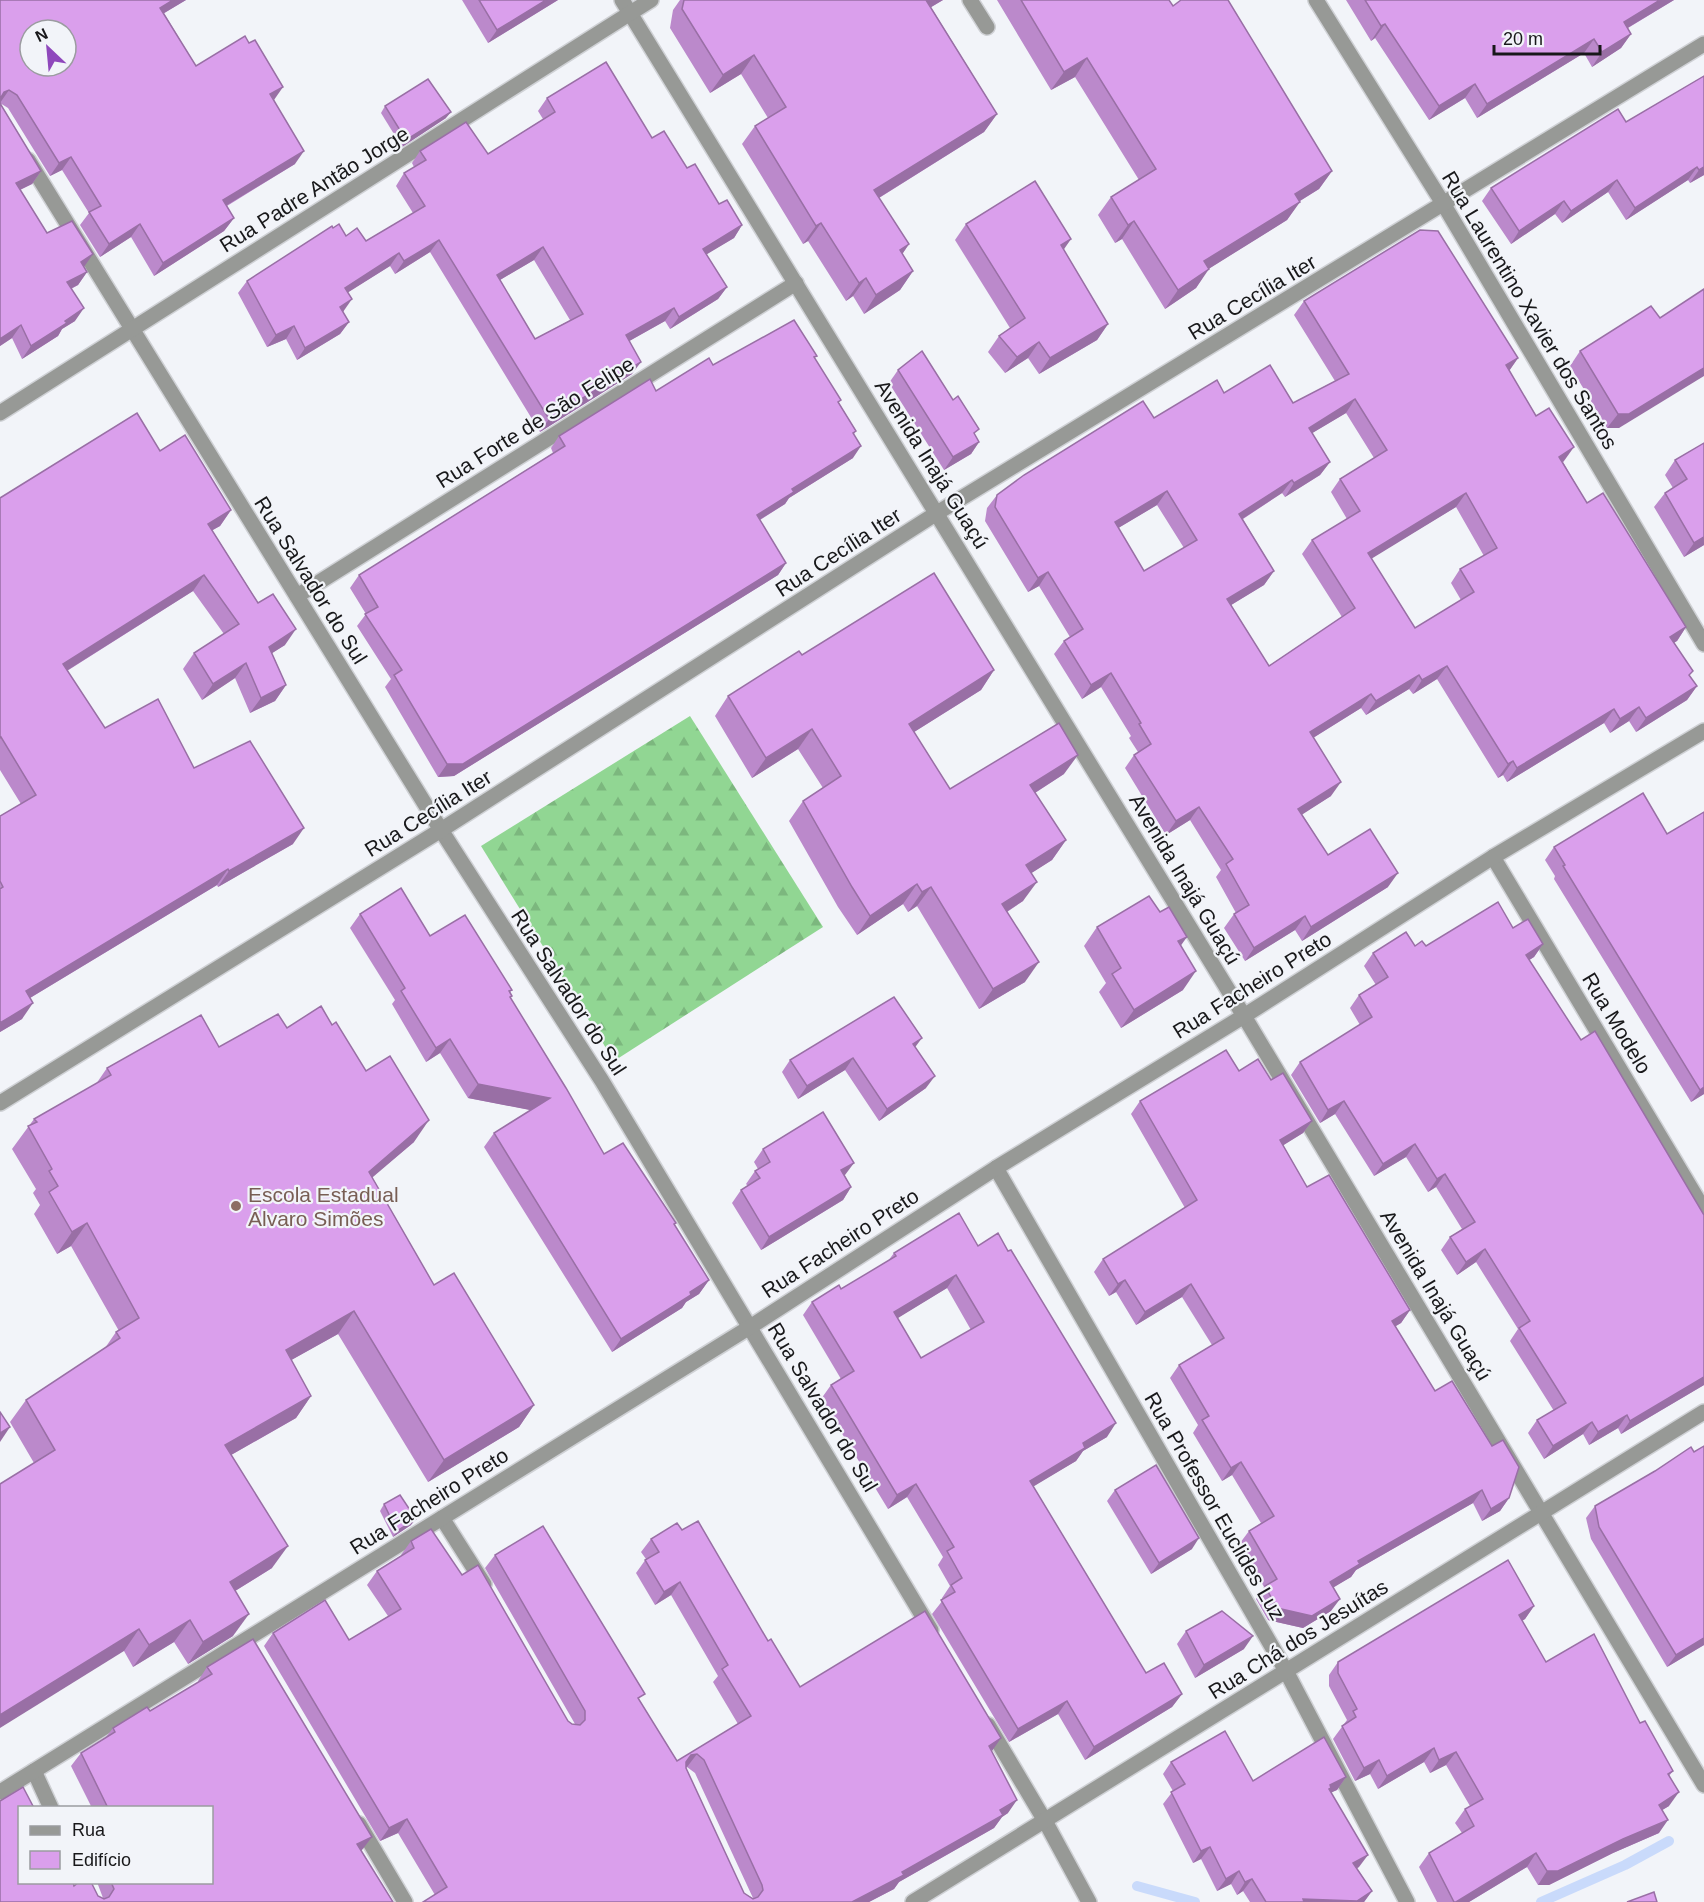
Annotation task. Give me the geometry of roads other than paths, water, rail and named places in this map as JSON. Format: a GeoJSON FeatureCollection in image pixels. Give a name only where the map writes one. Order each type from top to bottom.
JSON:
{"type":"FeatureCollection","features":[{"type":"Feature","properties":{"kind":"street","name":"Rua Padre Antão Jorge"},"geometry":{"type":"LineString","coordinates":[[0,413],[132,330],[626,7],[651,0]]}},
{"type":"Feature","properties":{"kind":"street"},"geometry":{"type":"LineString","coordinates":[[970,0],[987,27]]}},
{"type":"Feature","properties":{"kind":"street","name":"Rua Laurentino Xavier dos Santos"},"geometry":{"type":"LineString","coordinates":[[1316,0],[1444,204],[1704,644]]}},
{"type":"Feature","properties":{"kind":"street","name":"Avenida Inajá Guaçú"},"geometry":{"type":"LineString","coordinates":[[626,7],[1244,1016],[1704,1785]]}},
{"type":"Feature","properties":{"kind":"street","name":"Rua Cecília Iter"},"geometry":{"type":"LineString","coordinates":[[0,1103],[441,830],[937,513],[1704,44]]}},
{"type":"Feature","properties":{"kind":"street","name":"Rua Salvador do Sul"},"geometry":{"type":"LineString","coordinates":[[22,150],[441,830],[602,1081],[941,1647]]}},
{"type":"Feature","properties":{"kind":"street","name":"Rua Forte de São Felipe"},"geometry":{"type":"LineString","coordinates":[[297,597],[796,283]]}},
{"type":"Feature","properties":{"kind":"street","name":"Rua Facheiro Preto"},"geometry":{"type":"LineString","coordinates":[[0,1792],[251,1644],[442,1518],[750,1327],[996,1168],[1244,1016],[1493,857],[1704,731]]}},
{"type":"Feature","properties":{"kind":"street","name":"Rua Modelo"},"geometry":{"type":"LineString","coordinates":[[1493,857],[1704,1210]]}},
{"type":"Feature","properties":{"kind":"street","name":"Rua Professor Euclides Luz"},"geometry":{"type":"LineString","coordinates":[[996,1168],[1286,1671],[1407,1902]]}},
{"type":"Feature","properties":{"kind":"street","name":"Rua Chá dos Jesuítas"},"geometry":{"type":"LineString","coordinates":[[913,1902],[1704,1412]]}},
{"type":"Feature","properties":{"kind":"street"},"geometry":{"type":"LineString","coordinates":[[442,1518],[494,1600]]}},
{"type":"Feature","properties":{"kind":"street"},"geometry":{"type":"LineString","coordinates":[[978,1708],[1045,1821],[1089,1902]]}},
{"type":"Feature","properties":{"kind":"street"},"geometry":{"type":"LineString","coordinates":[[34,1771],[50,1806]]}},
{"type":"Feature","properties":{"kind":"street"},"geometry":{"type":"LineString","coordinates":[[351,1811],[405,1902]]}},
{"type":"Feature","properties":{"kind":"waterway"},"geometry":{"type":"LineString","coordinates":[[1541,1902],[1625,1865],[1669,1841]]}},
{"type":"Feature","properties":{"kind":"waterway"},"geometry":{"type":"LineString","coordinates":[[1137,1886],[1195,1902]]}},
{"type":"Feature","properties":{"kind":"place","name":"Escola Estadual Álvaro Simões"},"geometry":{"type":"Point","coordinates":[236,1206]}}]}
